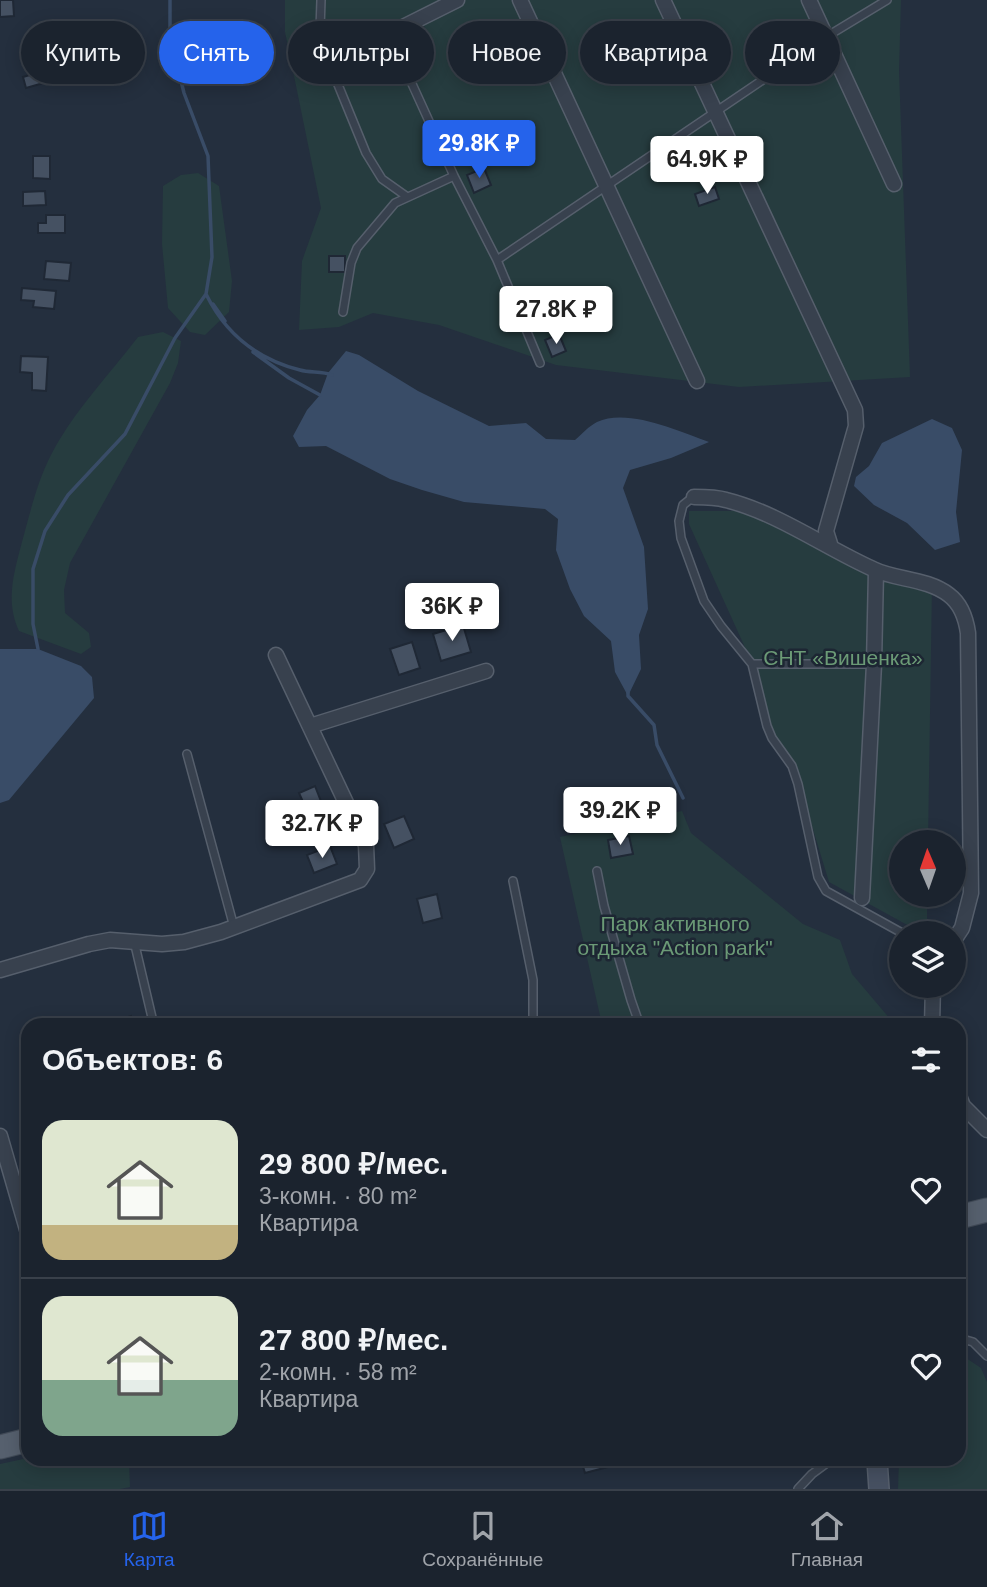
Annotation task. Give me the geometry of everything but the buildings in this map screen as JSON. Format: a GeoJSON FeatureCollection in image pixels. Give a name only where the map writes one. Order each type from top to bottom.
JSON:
{"type":"FeatureCollection","features":[{"type":"Feature","properties":{"kind":"main road"},"geometry":{"type":"LineString","coordinates":[[966,1215],[987,1210]]}},
{"type":"Feature","properties":{"kind":"main road"},"geometry":{"type":"LineString","coordinates":[[0,1447],[21,1442]]}},
{"type":"Feature","properties":{"kind":"main road"},"geometry":{"type":"LineString","coordinates":[[877,1466],[879,1489]]}},
{"type":"Feature","properties":{"kind":"street"},"geometry":{"type":"LineString","coordinates":[[415,21],[457,0]]}},
{"type":"Feature","properties":{"kind":"street"},"geometry":{"type":"LineString","coordinates":[[520,0],[697,381]]}},
{"type":"Feature","properties":{"kind":"street"},"geometry":{"type":"LineString","coordinates":[[663,0],[855,410],[856,426],[826,531],[831,547]]}},
{"type":"Feature","properties":{"kind":"street"},"geometry":{"type":"LineString","coordinates":[[809,0],[819,21]]}},
{"type":"Feature","properties":{"kind":"street"},"geometry":{"type":"LineString","coordinates":[[840,67],[894,184]]}},
{"type":"Feature","properties":{"kind":"street"},"geometry":{"type":"LineString","coordinates":[[694,496],[724,499],[748,507],[876,571],[910,578],[948,594],[959,605],[966,621],[971,893],[964,921]]}},
{"type":"Feature","properties":{"kind":"street"},"geometry":{"type":"LineString","coordinates":[[862,898],[876,571]]}},
{"type":"Feature","properties":{"kind":"street"},"geometry":{"type":"LineString","coordinates":[[0,970],[110,940],[162,944],[184,942],[234,927],[360,880],[367,869],[366,845],[276,655]]}},
{"type":"Feature","properties":{"kind":"street"},"geometry":{"type":"LineString","coordinates":[[310,726],[486,671]]}},
{"type":"Feature","properties":{"kind":"street"},"geometry":{"type":"LineString","coordinates":[[932,1018],[933,998]]}},
{"type":"Feature","properties":{"kind":"street"},"geometry":{"type":"LineString","coordinates":[[966,1109],[987,1130]]}},
{"type":"Feature","properties":{"kind":"street"},"geometry":{"type":"LineString","coordinates":[[2,1143],[21,1209]]}},
{"type":"Feature","properties":{"kind":"lane"},"geometry":{"type":"LineString","coordinates":[[321,0],[320,30],[323,48],[366,153],[382,179],[407,196]]}},
{"type":"Feature","properties":{"kind":"lane"},"geometry":{"type":"LineString","coordinates":[[840,29],[887,0]]}},
{"type":"Feature","properties":{"kind":"lane"},"geometry":{"type":"LineString","coordinates":[[412,84],[454,176],[497,260],[540,363]]}},
{"type":"Feature","properties":{"kind":"lane"},"geometry":{"type":"LineString","coordinates":[[497,260],[757,84]]}},
{"type":"Feature","properties":{"kind":"lane"},"geometry":{"type":"LineString","coordinates":[[343,312],[351,263],[357,248],[395,203],[454,176]]}},
{"type":"Feature","properties":{"kind":"lane"},"geometry":{"type":"LineString","coordinates":[[694,496],[683,505],[681,538],[704,601],[752,664],[767,726],[772,738],[792,766],[798,784],[818,877],[827,891],[889,926]]}},
{"type":"Feature","properties":{"kind":"lane"},"geometry":{"type":"LineString","coordinates":[[752,664],[874,664]]}},
{"type":"Feature","properties":{"kind":"lane"},"geometry":{"type":"LineString","coordinates":[[187,754],[234,927]]}},
{"type":"Feature","properties":{"kind":"lane"},"geometry":{"type":"LineString","coordinates":[[597,870],[604,906],[637,1018]]}},
{"type":"Feature","properties":{"kind":"lane"},"geometry":{"type":"LineString","coordinates":[[513,881],[533,980],[533,1018]]}},
{"type":"Feature","properties":{"kind":"lane"},"geometry":{"type":"LineString","coordinates":[[134,941],[152,1018]]}},
{"type":"Feature","properties":{"kind":"lane"},"geometry":{"type":"LineString","coordinates":[[966,1340],[973,1342],[987,1356]]}},
{"type":"Feature","properties":{"kind":"lane"},"geometry":{"type":"LineString","coordinates":[[798,1489],[823,1466]]}},
{"type":"Feature","properties":{"kind":"green space"},"geometry":{"type":"Polygon","coordinates":[[[285,0],[901,0],[899,71],[910,377],[739,387],[556,365],[439,325],[373,313],[339,327],[299,330],[302,261],[321,208],[296,84],[434,84],[434,21],[288,21],[288,47],[285,0]]]}},
{"type":"Feature","properties":{"kind":"green space"},"geometry":{"type":"Polygon","coordinates":[[[198,173],[219,186],[232,281],[229,312],[205,335],[190,332],[168,308],[162,244],[163,186],[181,175],[198,173]]]}},
{"type":"Feature","properties":{"kind":"green space"},"geometry":{"type":"Polygon","coordinates":[[[163,332],[181,341],[178,363],[170,383],[70,563],[64,590],[65,613],[89,633],[91,647],[81,654],[19,631],[12,609],[12,598],[19,553],[34,498],[60,439],[138,337],[163,332]]]}},
{"type":"Feature","properties":{"kind":"green space","name":"СНТ «Вишенка»"},"geometry":{"type":"Polygon","coordinates":[[[689,511],[744,511],[815,546],[932,586],[928,830],[889,830],[889,907],[927,907],[927,921],[900,921],[829,882],[805,803],[777,742],[753,665],[689,524],[689,511]]]}},
{"type":"Feature","properties":{"kind":"green space","name":"Парк активного отдыха \"Action park\""},"geometry":{"type":"Polygon","coordinates":[[[682,811],[691,833],[803,924],[840,940],[852,974],[889,1018],[601,1018],[560,837],[682,811]]]}},
{"type":"Feature","properties":{"kind":"green space"},"geometry":{"type":"Polygon","coordinates":[[[966,1358],[981,1368],[987,1382],[987,1489],[898,1489],[899,1466],[966,1466],[966,1358]]]}},
{"type":"Feature","properties":{"kind":"green space"},"geometry":{"type":"Polygon","coordinates":[[[21,1460],[21,1466],[129,1466],[130,1487],[0,1489],[0,1464],[21,1460]]]}},
{"type":"Feature","properties":{"kind":"water"},"geometry":{"type":"Polygon","coordinates":[[[346,351],[359,355],[418,391],[489,426],[526,423],[546,439],[575,440],[597,422],[609,418],[638,419],[709,442],[671,458],[630,470],[623,488],[644,547],[648,609],[639,635],[641,669],[628,696],[615,672],[611,641],[584,616],[570,589],[556,550],[558,519],[545,509],[464,502],[390,479],[326,446],[299,447],[293,436],[307,410],[320,395],[328,373],[346,351]]]}},
{"type":"Feature","properties":{"kind":"water"},"geometry":{"type":"Polygon","coordinates":[[[932,419],[952,428],[962,450],[956,512],[960,542],[935,550],[907,523],[874,505],[854,486],[856,477],[869,466],[882,443],[932,419]]]}},
{"type":"Feature","properties":{"kind":"water"},"geometry":{"type":"Polygon","coordinates":[[[0,649],[38,649],[81,666],[92,677],[94,698],[9,800],[0,803],[0,649]]]}},
{"type":"Feature","properties":{"kind":"waterway"},"geometry":{"type":"LineString","coordinates":[[38,649],[33,624],[33,569],[45,531],[68,495],[125,434],[175,338],[206,294],[212,257],[208,156],[184,93],[170,36],[170,0]]}},
{"type":"Feature","properties":{"kind":"waterway"},"geometry":{"type":"LineString","coordinates":[[206,294],[223,321],[256,351],[284,365],[332,375]]}},
{"type":"Feature","properties":{"kind":"waterway"},"geometry":{"type":"LineString","coordinates":[[213,304],[225,321]]}},
{"type":"Feature","properties":{"kind":"waterway"},"geometry":{"type":"LineString","coordinates":[[253,352],[289,378],[320,395]]}},
{"type":"Feature","properties":{"kind":"waterway"},"geometry":{"type":"LineString","coordinates":[[628,692],[628,696],[654,725],[657,745],[683,798]]}}]}
